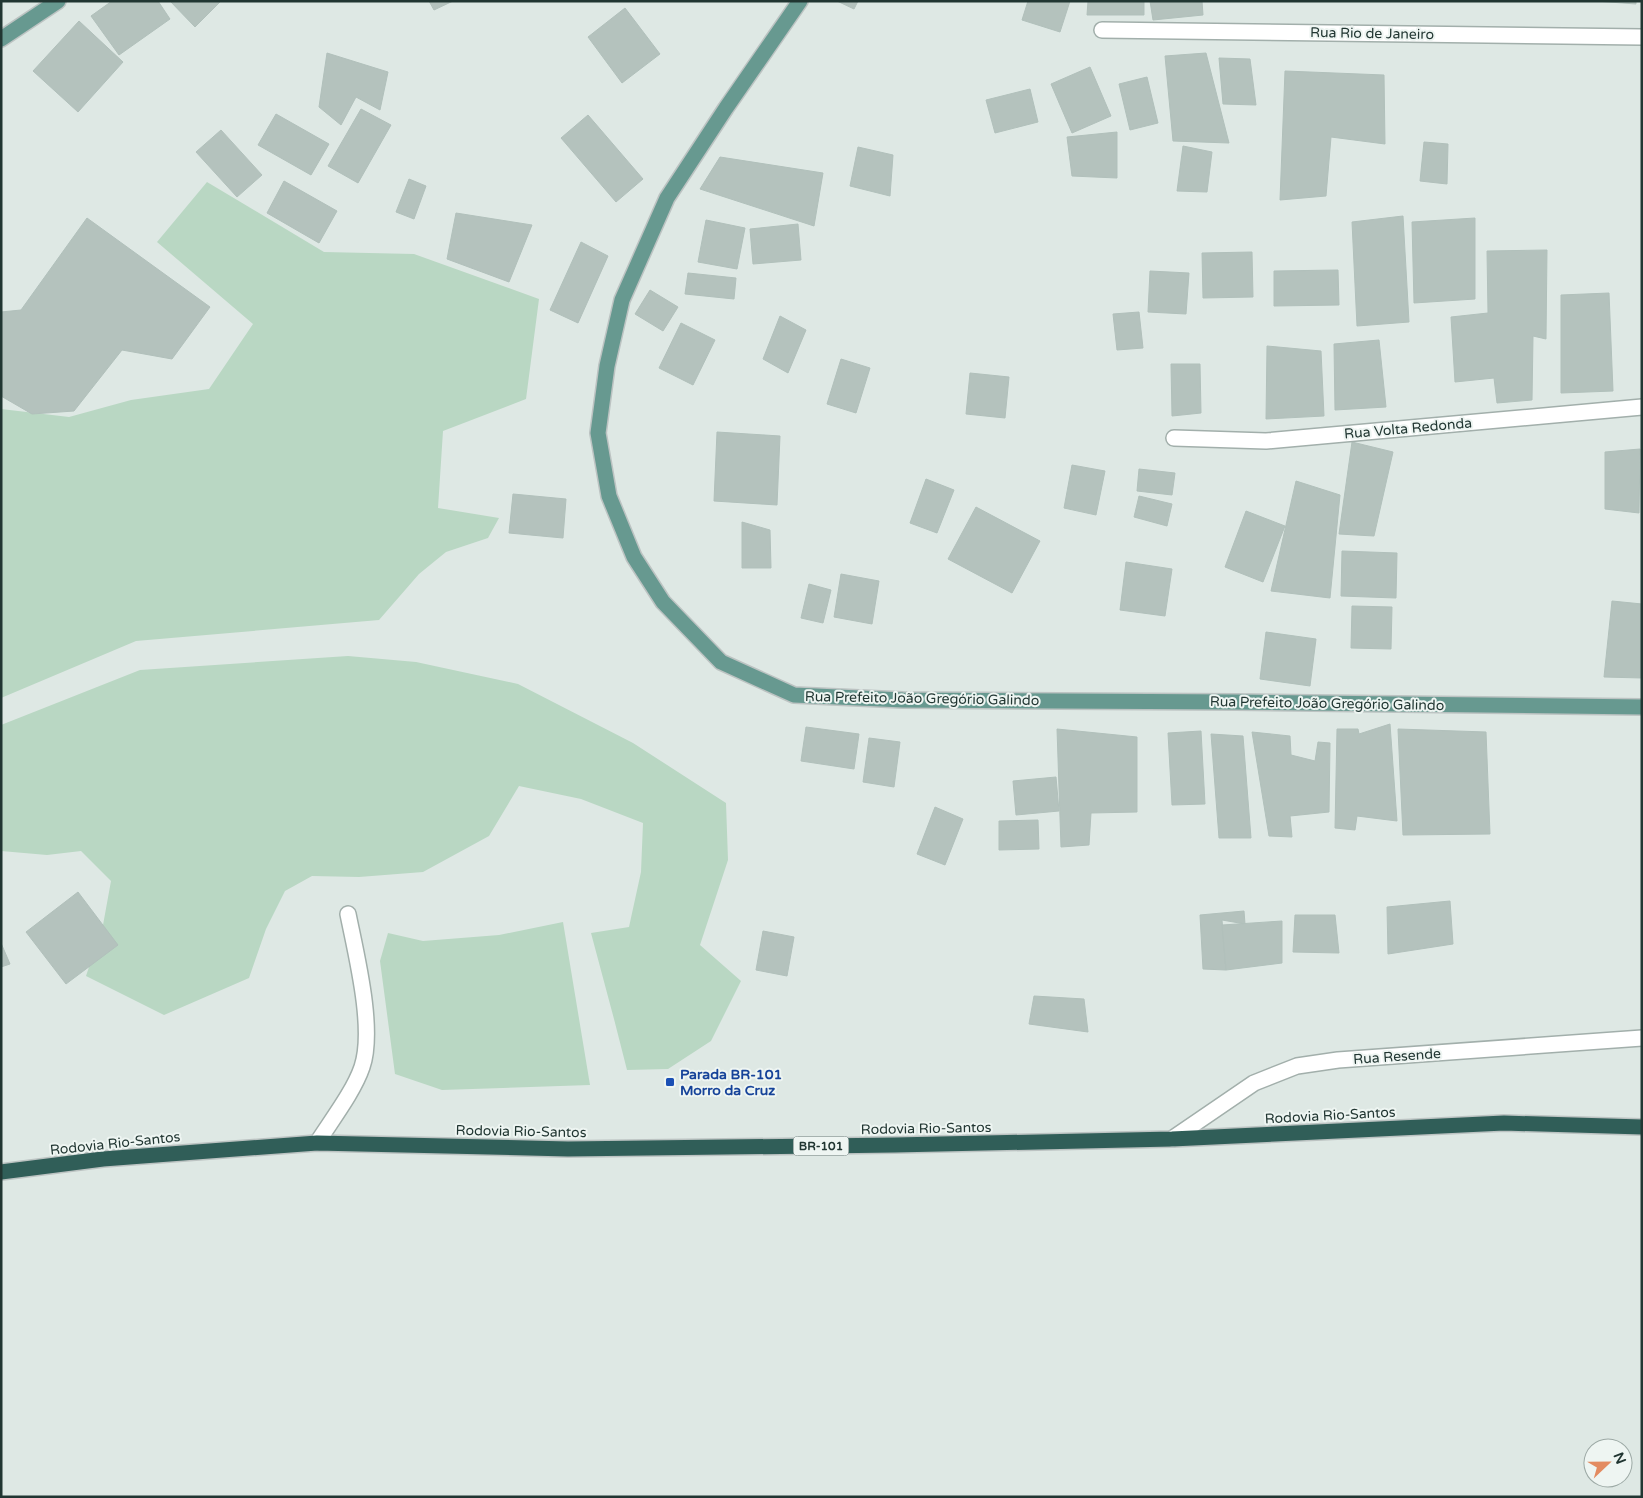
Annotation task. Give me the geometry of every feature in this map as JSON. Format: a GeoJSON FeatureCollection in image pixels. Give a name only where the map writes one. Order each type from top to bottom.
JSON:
{"type":"FeatureCollection","features":[{"type":"Feature","properties":{"kind":"highway","name":"Rodovia Rio-Santos"},"geometry":{"type":"LineString","coordinates":[[1,1172],[104,1158],[317,1143],[568,1149],[905,1145],[1172,1139],[1504,1123],[1642,1127]]}},
{"type":"Feature","properties":{"kind":"main road"},"geometry":{"type":"LineString","coordinates":[[1,39],[58,1]]}},
{"type":"Feature","properties":{"kind":"main road","name":"Rua Prefeito João Gregório Galindo"},"geometry":{"type":"LineString","coordinates":[[800,1],[667,198],[622,300],[607,366],[598,433],[610,496],[634,557],[664,602],[721,662],[794,695],[904,700],[1642,707]]}},
{"type":"Feature","properties":{"kind":"street","name":"Rua Rio de Janeiro"},"geometry":{"type":"LineString","coordinates":[[1102,30],[1642,36]]}},
{"type":"Feature","properties":{"kind":"street","name":"Rua Volta Redonda"},"geometry":{"type":"LineString","coordinates":[[1174,438],[1266,441],[1642,407]]}},
{"type":"Feature","properties":{"kind":"street"},"geometry":{"type":"LineString","coordinates":[[317,1143],[346,1098],[362,1066],[366,1044],[365,1009],[348,914]]}},
{"type":"Feature","properties":{"kind":"street","name":"Rua Resende"},"geometry":{"type":"LineString","coordinates":[[1172,1139],[1254,1083],[1297,1066],[1338,1060],[1642,1038]]}},
{"type":"Feature","properties":{"kind":"green space"},"geometry":{"type":"Polygon","coordinates":[[[207,182],[324,252],[414,254],[539,299],[526,399],[443,431],[438,508],[499,518],[488,538],[446,552],[419,574],[379,620],[136,641],[1,698],[1,409],[69,417],[131,400],[209,389],[253,324],[157,242],[207,182]]]}},
{"type":"Feature","properties":{"kind":"green space"},"geometry":{"type":"Polygon","coordinates":[[[348,656],[416,662],[518,684],[633,743],[726,803],[728,860],[700,945],[741,981],[711,1041],[668,1069],[627,1070],[591,933],[629,927],[641,872],[643,823],[581,799],[519,786],[489,836],[423,872],[359,877],[312,876],[285,891],[266,929],[249,978],[164,1015],[86,976],[103,925],[111,881],[81,851],[47,855],[1,851],[1,725],[140,670],[348,656]]]}},
{"type":"Feature","properties":{"kind":"green space"},"geometry":{"type":"Polygon","coordinates":[[[563,922],[590,1085],[442,1090],[395,1074],[380,961],[388,933],[423,941],[499,935],[563,922]]]}},
{"type":"Feature","properties":{"kind":"building"},"geometry":{"type":"Polygon","coordinates":[[[112,1],[158,1],[170,19],[119,55],[91,16],[112,1]]]}},
{"type":"Feature","properties":{"kind":"building"},"geometry":{"type":"Polygon","coordinates":[[[170,1],[221,1],[195,27],[170,1]]]}},
{"type":"Feature","properties":{"kind":"building"},"geometry":{"type":"Polygon","coordinates":[[[429,1],[453,1],[434,10],[429,1]]]}},
{"type":"Feature","properties":{"kind":"building"},"geometry":{"type":"Polygon","coordinates":[[[837,1],[858,1],[854,9],[837,1]]]}},
{"type":"Feature","properties":{"kind":"building"},"geometry":{"type":"Polygon","coordinates":[[[1028,1],[1070,1],[1060,32],[1022,20],[1028,1]]]}},
{"type":"Feature","properties":{"kind":"building"},"geometry":{"type":"Polygon","coordinates":[[[1088,1],[1144,1],[1144,15],[1087,15],[1088,1]]]}},
{"type":"Feature","properties":{"kind":"building"},"geometry":{"type":"Polygon","coordinates":[[[1150,1],[1202,1],[1203,15],[1153,20],[1150,1]]]}},
{"type":"Feature","properties":{"kind":"building"},"geometry":{"type":"Polygon","coordinates":[[[1596,1],[1636,1],[1636,4],[1596,1]]]}},
{"type":"Feature","properties":{"kind":"building"},"geometry":{"type":"Polygon","coordinates":[[[625,8],[660,54],[622,83],[588,37],[625,8]]]}},
{"type":"Feature","properties":{"kind":"building"},"geometry":{"type":"Polygon","coordinates":[[[79,21],[123,62],[78,112],[33,71],[79,21]]]}},
{"type":"Feature","properties":{"kind":"building"},"geometry":{"type":"Polygon","coordinates":[[[327,53],[388,72],[380,110],[356,97],[341,125],[319,107],[327,53]]]}},
{"type":"Feature","properties":{"kind":"building"},"geometry":{"type":"Polygon","coordinates":[[[1206,53],[1229,143],[1173,141],[1165,56],[1206,53]]]}},
{"type":"Feature","properties":{"kind":"building"},"geometry":{"type":"Polygon","coordinates":[[[1219,58],[1250,59],[1256,105],[1223,104],[1219,58]]]}},
{"type":"Feature","properties":{"kind":"building"},"geometry":{"type":"Polygon","coordinates":[[[1090,67],[1111,116],[1072,133],[1051,84],[1090,67]]]}},
{"type":"Feature","properties":{"kind":"building"},"geometry":{"type":"Polygon","coordinates":[[[1285,71],[1384,75],[1385,144],[1331,137],[1326,196],[1280,200],[1285,71]]]}},
{"type":"Feature","properties":{"kind":"building"},"geometry":{"type":"Polygon","coordinates":[[[1147,77],[1158,123],[1130,130],[1119,84],[1147,77]]]}},
{"type":"Feature","properties":{"kind":"building"},"geometry":{"type":"Polygon","coordinates":[[[1030,89],[1038,122],[995,133],[986,100],[1030,89]]]}},
{"type":"Feature","properties":{"kind":"building"},"geometry":{"type":"Polygon","coordinates":[[[361,109],[391,125],[358,183],[328,166],[361,109]]]}},
{"type":"Feature","properties":{"kind":"building"},"geometry":{"type":"Polygon","coordinates":[[[276,114],[329,144],[311,175],[258,145],[276,114]]]}},
{"type":"Feature","properties":{"kind":"building"},"geometry":{"type":"Polygon","coordinates":[[[588,115],[643,179],[616,202],[561,138],[588,115]]]}},
{"type":"Feature","properties":{"kind":"building"},"geometry":{"type":"Polygon","coordinates":[[[221,130],[262,175],[237,197],[196,152],[221,130]]]}},
{"type":"Feature","properties":{"kind":"building"},"geometry":{"type":"Polygon","coordinates":[[[1117,132],[1117,178],[1072,176],[1067,137],[1117,132]]]}},
{"type":"Feature","properties":{"kind":"building"},"geometry":{"type":"Polygon","coordinates":[[[1424,142],[1448,144],[1447,184],[1420,181],[1424,142]]]}},
{"type":"Feature","properties":{"kind":"building"},"geometry":{"type":"Polygon","coordinates":[[[1183,146],[1212,152],[1207,192],[1177,191],[1183,146]]]}},
{"type":"Feature","properties":{"kind":"building"},"geometry":{"type":"Polygon","coordinates":[[[858,147],[893,155],[890,196],[850,186],[858,147]]]}},
{"type":"Feature","properties":{"kind":"building"},"geometry":{"type":"Polygon","coordinates":[[[720,157],[823,173],[814,226],[700,189],[720,157]]]}},
{"type":"Feature","properties":{"kind":"building"},"geometry":{"type":"Polygon","coordinates":[[[409,179],[426,186],[414,219],[396,212],[409,179]]]}},
{"type":"Feature","properties":{"kind":"building"},"geometry":{"type":"Polygon","coordinates":[[[284,181],[337,211],[319,243],[267,213],[284,181]]]}},
{"type":"Feature","properties":{"kind":"building"},"geometry":{"type":"Polygon","coordinates":[[[456,213],[532,225],[509,282],[447,259],[456,213]]]}},
{"type":"Feature","properties":{"kind":"building"},"geometry":{"type":"Polygon","coordinates":[[[1403,216],[1409,322],[1357,326],[1352,222],[1403,216]]]}},
{"type":"Feature","properties":{"kind":"building"},"geometry":{"type":"Polygon","coordinates":[[[87,218],[210,307],[172,359],[122,350],[74,411],[32,414],[1,396],[1,312],[21,310],[87,218]]]}},
{"type":"Feature","properties":{"kind":"building"},"geometry":{"type":"Polygon","coordinates":[[[1475,218],[1475,299],[1414,303],[1412,222],[1475,218]]]}},
{"type":"Feature","properties":{"kind":"building"},"geometry":{"type":"Polygon","coordinates":[[[706,220],[745,228],[737,269],[698,262],[706,220]]]}},
{"type":"Feature","properties":{"kind":"building"},"geometry":{"type":"Polygon","coordinates":[[[798,224],[801,260],[753,264],[750,229],[798,224]]]}},
{"type":"Feature","properties":{"kind":"building"},"geometry":{"type":"Polygon","coordinates":[[[581,242],[608,256],[578,323],[550,310],[581,242]]]}},
{"type":"Feature","properties":{"kind":"building"},"geometry":{"type":"Polygon","coordinates":[[[1547,250],[1546,339],[1533,336],[1532,400],[1497,403],[1494,378],[1455,382],[1451,317],[1488,313],[1487,251],[1547,250]]]}},
{"type":"Feature","properties":{"kind":"building"},"geometry":{"type":"Polygon","coordinates":[[[1252,252],[1253,297],[1203,298],[1202,253],[1252,252]]]}},
{"type":"Feature","properties":{"kind":"building"},"geometry":{"type":"Polygon","coordinates":[[[1338,270],[1339,305],[1274,306],[1274,271],[1338,270]]]}},
{"type":"Feature","properties":{"kind":"building"},"geometry":{"type":"Polygon","coordinates":[[[1150,271],[1189,273],[1186,314],[1148,312],[1150,271]]]}},
{"type":"Feature","properties":{"kind":"building"},"geometry":{"type":"Polygon","coordinates":[[[688,273],[736,278],[734,299],[685,294],[688,273]]]}},
{"type":"Feature","properties":{"kind":"building"},"geometry":{"type":"Polygon","coordinates":[[[650,290],[678,307],[663,331],[635,314],[650,290]]]}},
{"type":"Feature","properties":{"kind":"building"},"geometry":{"type":"Polygon","coordinates":[[[1609,293],[1613,391],[1561,393],[1561,295],[1609,293]]]}},
{"type":"Feature","properties":{"kind":"building"},"geometry":{"type":"Polygon","coordinates":[[[1139,312],[1143,348],[1117,350],[1113,314],[1139,312]]]}},
{"type":"Feature","properties":{"kind":"building"},"geometry":{"type":"Polygon","coordinates":[[[780,316],[806,330],[788,373],[763,359],[780,316]]]}},
{"type":"Feature","properties":{"kind":"building"},"geometry":{"type":"Polygon","coordinates":[[[681,323],[715,340],[693,385],[659,368],[681,323]]]}},
{"type":"Feature","properties":{"kind":"building"},"geometry":{"type":"Polygon","coordinates":[[[1379,340],[1386,407],[1335,410],[1334,344],[1379,340]]]}},
{"type":"Feature","properties":{"kind":"building"},"geometry":{"type":"Polygon","coordinates":[[[1267,346],[1321,351],[1324,416],[1266,419],[1267,346]]]}},
{"type":"Feature","properties":{"kind":"building"},"geometry":{"type":"Polygon","coordinates":[[[841,359],[870,368],[856,413],[827,404],[841,359]]]}},
{"type":"Feature","properties":{"kind":"building"},"geometry":{"type":"Polygon","coordinates":[[[1171,364],[1200,364],[1201,413],[1172,416],[1171,364]]]}},
{"type":"Feature","properties":{"kind":"building"},"geometry":{"type":"Polygon","coordinates":[[[970,373],[1009,377],[1005,418],[966,414],[970,373]]]}},
{"type":"Feature","properties":{"kind":"building"},"geometry":{"type":"Polygon","coordinates":[[[717,432],[780,436],[777,505],[714,501],[717,432]]]}},
{"type":"Feature","properties":{"kind":"building"},"geometry":{"type":"Polygon","coordinates":[[[1352,442],[1393,452],[1374,536],[1339,534],[1352,442]]]}},
{"type":"Feature","properties":{"kind":"building"},"geometry":{"type":"Polygon","coordinates":[[[1640,449],[1639,513],[1605,509],[1605,452],[1640,449]]]}},
{"type":"Feature","properties":{"kind":"building"},"geometry":{"type":"Polygon","coordinates":[[[1072,465],[1105,471],[1096,515],[1064,508],[1072,465]]]}},
{"type":"Feature","properties":{"kind":"building"},"geometry":{"type":"Polygon","coordinates":[[[1139,469],[1175,473],[1172,495],[1137,491],[1139,469]]]}},
{"type":"Feature","properties":{"kind":"building"},"geometry":{"type":"Polygon","coordinates":[[[926,479],[954,490],[937,533],[910,523],[926,479]]]}},
{"type":"Feature","properties":{"kind":"building"},"geometry":{"type":"Polygon","coordinates":[[[1296,481],[1340,495],[1330,598],[1271,591],[1296,481]]]}},
{"type":"Feature","properties":{"kind":"building"},"geometry":{"type":"Polygon","coordinates":[[[513,494],[566,499],[563,538],[509,533],[513,494]]]}},
{"type":"Feature","properties":{"kind":"building"},"geometry":{"type":"Polygon","coordinates":[[[1139,496],[1172,504],[1167,526],[1134,517],[1139,496]]]}},
{"type":"Feature","properties":{"kind":"building"},"geometry":{"type":"Polygon","coordinates":[[[976,507],[1040,541],[1012,593],[948,559],[976,507]]]}},
{"type":"Feature","properties":{"kind":"building"},"geometry":{"type":"Polygon","coordinates":[[[1246,511],[1285,526],[1263,582],[1225,567],[1246,511]]]}},
{"type":"Feature","properties":{"kind":"building"},"geometry":{"type":"Polygon","coordinates":[[[742,522],[770,530],[771,568],[742,568],[742,522]]]}},
{"type":"Feature","properties":{"kind":"building"},"geometry":{"type":"Polygon","coordinates":[[[1342,551],[1397,553],[1396,598],[1341,596],[1342,551]]]}},
{"type":"Feature","properties":{"kind":"building"},"geometry":{"type":"Polygon","coordinates":[[[1126,562],[1172,569],[1165,616],[1120,610],[1126,562]]]}},
{"type":"Feature","properties":{"kind":"building"},"geometry":{"type":"Polygon","coordinates":[[[841,574],[879,581],[872,624],[834,617],[841,574]]]}},
{"type":"Feature","properties":{"kind":"building"},"geometry":{"type":"Polygon","coordinates":[[[809,584],[831,590],[823,623],[801,618],[809,584]]]}},
{"type":"Feature","properties":{"kind":"building"},"geometry":{"type":"Polygon","coordinates":[[[1612,601],[1642,604],[1642,678],[1604,677],[1612,601]]]}},
{"type":"Feature","properties":{"kind":"building"},"geometry":{"type":"Polygon","coordinates":[[[1352,606],[1392,607],[1391,649],[1351,648],[1352,606]]]}},
{"type":"Feature","properties":{"kind":"building"},"geometry":{"type":"Polygon","coordinates":[[[1266,632],[1316,639],[1310,686],[1260,679],[1266,632]]]}},
{"type":"Feature","properties":{"kind":"building"},"geometry":{"type":"Polygon","coordinates":[[[1390,724],[1397,821],[1357,816],[1355,830],[1335,828],[1337,729],[1358,729],[1359,734],[1390,724]]]}},
{"type":"Feature","properties":{"kind":"building"},"geometry":{"type":"Polygon","coordinates":[[[806,727],[859,734],[854,769],[801,761],[806,727]]]}},
{"type":"Feature","properties":{"kind":"building"},"geometry":{"type":"Polygon","coordinates":[[[1057,729],[1137,737],[1137,812],[1091,813],[1089,845],[1061,847],[1057,729]]]}},
{"type":"Feature","properties":{"kind":"building"},"geometry":{"type":"Polygon","coordinates":[[[1398,729],[1486,732],[1490,834],[1403,835],[1398,729]]]}},
{"type":"Feature","properties":{"kind":"building"},"geometry":{"type":"Polygon","coordinates":[[[1201,731],[1205,804],[1172,805],[1168,733],[1201,731]]]}},
{"type":"Feature","properties":{"kind":"building"},"geometry":{"type":"Polygon","coordinates":[[[1252,732],[1290,736],[1291,755],[1315,761],[1318,742],[1330,743],[1329,812],[1290,816],[1292,837],[1269,836],[1252,732]]]}},
{"type":"Feature","properties":{"kind":"building"},"geometry":{"type":"Polygon","coordinates":[[[1211,734],[1243,736],[1251,838],[1219,838],[1211,734]]]}},
{"type":"Feature","properties":{"kind":"building"},"geometry":{"type":"Polygon","coordinates":[[[869,738],[900,742],[894,787],[863,782],[869,738]]]}},
{"type":"Feature","properties":{"kind":"building"},"geometry":{"type":"Polygon","coordinates":[[[1056,777],[1059,811],[1016,815],[1013,781],[1056,777]]]}},
{"type":"Feature","properties":{"kind":"building"},"geometry":{"type":"Polygon","coordinates":[[[935,807],[963,819],[945,865],[917,854],[935,807]]]}},
{"type":"Feature","properties":{"kind":"building"},"geometry":{"type":"Polygon","coordinates":[[[1038,820],[1039,849],[999,850],[999,821],[1038,820]]]}},
{"type":"Feature","properties":{"kind":"building"},"geometry":{"type":"Polygon","coordinates":[[[78,892],[118,945],[66,984],[26,932],[78,892]]]}},
{"type":"Feature","properties":{"kind":"building"},"geometry":{"type":"Polygon","coordinates":[[[1450,901],[1453,944],[1388,954],[1387,907],[1450,901]]]}},
{"type":"Feature","properties":{"kind":"building"},"geometry":{"type":"Polygon","coordinates":[[[1244,911],[1245,924],[1222,920],[1226,970],[1203,969],[1200,915],[1244,911]]]}},
{"type":"Feature","properties":{"kind":"building"},"geometry":{"type":"Polygon","coordinates":[[[1295,915],[1335,915],[1339,953],[1293,952],[1295,915]]]}},
{"type":"Feature","properties":{"kind":"building"},"geometry":{"type":"Polygon","coordinates":[[[1282,921],[1282,963],[1226,970],[1222,925],[1282,921]]]}},
{"type":"Feature","properties":{"kind":"building"},"geometry":{"type":"Polygon","coordinates":[[[763,931],[794,937],[787,976],[756,970],[763,931]]]}},
{"type":"Feature","properties":{"kind":"building"},"geometry":{"type":"Polygon","coordinates":[[[1,943],[10,964],[1,967],[1,943]]]}},
{"type":"Feature","properties":{"kind":"building"},"geometry":{"type":"Polygon","coordinates":[[[1034,996],[1084,999],[1088,1032],[1029,1024],[1034,996]]]}},
{"type":"Feature","properties":{"kind":"place","name":"Parada BR-101 Morro da Cruz"},"geometry":{"type":"Point","coordinates":[670,1082]}}]}
